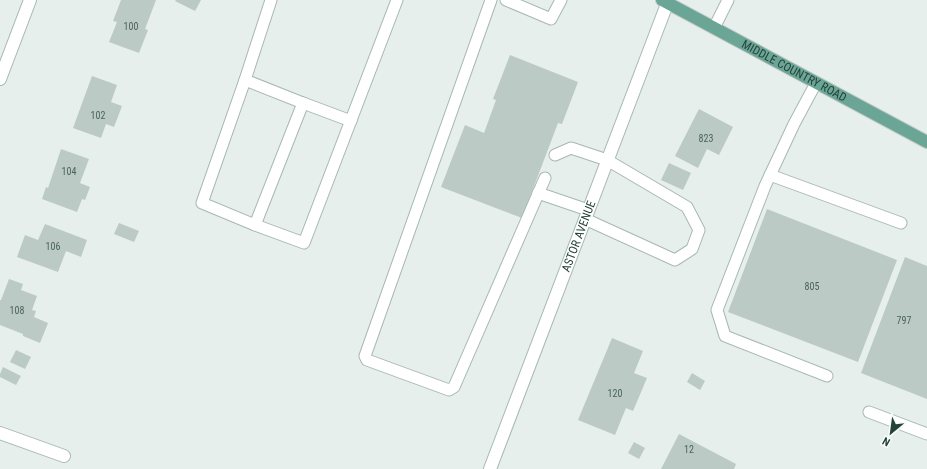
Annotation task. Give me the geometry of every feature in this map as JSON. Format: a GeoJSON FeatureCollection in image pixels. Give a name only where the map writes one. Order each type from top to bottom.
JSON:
{"type":"FeatureCollection","features":[{"type":"Feature","properties":{"kind":"main road","name":"MIDDLE COUNTRY ROAD"},"geometry":{"type":"LineString","coordinates":[[666,1],[927,142]]}},
{"type":"Feature","properties":{"kind":"street"},"geometry":{"type":"LineString","coordinates":[[0,79],[30,0]]}},
{"type":"Feature","properties":{"kind":"street","name":"ASTOR AVENUE"},"geometry":{"type":"LineString","coordinates":[[490,469],[587,215],[666,1]]}},
{"type":"Feature","properties":{"kind":"street"},"geometry":{"type":"LineString","coordinates":[[0,433],[64,456]]}},
{"type":"Feature","properties":{"kind":"lane"},"geometry":{"type":"LineString","coordinates":[[271,0],[202,203],[304,243],[397,0]]}},
{"type":"Feature","properties":{"kind":"lane"},"geometry":{"type":"LineString","coordinates":[[491,0],[365,356],[367,360],[449,390],[454,387],[545,178]]}},
{"type":"Feature","properties":{"kind":"lane"},"geometry":{"type":"LineString","coordinates":[[506,0],[551,19],[560,0]]}},
{"type":"Feature","properties":{"kind":"lane"},"geometry":{"type":"LineString","coordinates":[[714,28],[728,0]]}},
{"type":"Feature","properties":{"kind":"lane"},"geometry":{"type":"LineString","coordinates":[[245,80],[351,122]]}},
{"type":"Feature","properties":{"kind":"lane"},"geometry":{"type":"LineString","coordinates":[[816,83],[794,124],[770,175],[717,310],[726,336],[827,376]]}},
{"type":"Feature","properties":{"kind":"lane"},"geometry":{"type":"LineString","coordinates":[[255,225],[303,103]]}},
{"type":"Feature","properties":{"kind":"lane"},"geometry":{"type":"LineString","coordinates":[[538,193],[587,215],[675,260],[692,248],[699,230],[687,208],[607,160],[571,148],[555,155]]}},
{"type":"Feature","properties":{"kind":"lane"},"geometry":{"type":"LineString","coordinates":[[770,175],[901,223]]}},
{"type":"Feature","properties":{"kind":"lane"},"geometry":{"type":"LineString","coordinates":[[869,412],[927,434]]}},
{"type":"Feature","properties":{"kind":"building"},"geometry":{"type":"Polygon","coordinates":[[[121,0],[156,0],[145,29],[148,30],[139,53],[109,42],[117,22],[113,21],[121,0]]]}},
{"type":"Feature","properties":{"kind":"building"},"geometry":{"type":"Polygon","coordinates":[[[201,0],[195,11],[175,1],[201,0]]]}},
{"type":"Feature","properties":{"kind":"building"},"geometry":{"type":"Polygon","coordinates":[[[510,55],[578,82],[562,124],[558,123],[522,218],[441,187],[465,125],[484,133],[496,100],[493,99],[510,55]]]}},
{"type":"Feature","properties":{"kind":"building"},"geometry":{"type":"Polygon","coordinates":[[[92,76],[117,85],[111,102],[122,106],[114,127],[106,124],[101,138],[73,128],[92,76]]]}},
{"type":"Feature","properties":{"kind":"building"},"geometry":{"type":"Polygon","coordinates":[[[699,109],[733,127],[719,155],[707,149],[698,168],[675,156],[699,109]]]}},
{"type":"Feature","properties":{"kind":"building"},"geometry":{"type":"Polygon","coordinates":[[[61,149],[89,159],[80,183],[90,187],[85,200],[82,199],[77,212],[42,199],[46,187],[48,188],[61,149]]]}},
{"type":"Feature","properties":{"kind":"building"},"geometry":{"type":"Polygon","coordinates":[[[669,163],[691,173],[683,190],[661,180],[669,163]]]}},
{"type":"Feature","properties":{"kind":"building"},"geometry":{"type":"Polygon","coordinates":[[[767,209],[897,260],[858,362],[728,312],[767,209]]]}},
{"type":"Feature","properties":{"kind":"building"},"geometry":{"type":"Polygon","coordinates":[[[119,223],[139,231],[134,242],[114,234],[119,223]]]}},
{"type":"Feature","properties":{"kind":"building"},"geometry":{"type":"Polygon","coordinates":[[[45,224],[87,240],[81,257],[66,251],[58,272],[17,257],[25,235],[38,240],[45,224]]]}},
{"type":"Feature","properties":{"kind":"building"},"geometry":{"type":"Polygon","coordinates":[[[905,257],[927,266],[927,399],[861,373],[905,257]]]}},
{"type":"Feature","properties":{"kind":"building"},"geometry":{"type":"Polygon","coordinates":[[[9,279],[23,284],[21,290],[37,296],[32,310],[36,311],[34,317],[48,323],[40,343],[23,336],[23,334],[0,325],[0,300],[9,279]]]}},
{"type":"Feature","properties":{"kind":"building"},"geometry":{"type":"Polygon","coordinates":[[[612,338],[643,351],[634,373],[647,378],[633,411],[626,408],[615,435],[578,420],[612,338]]]}},
{"type":"Feature","properties":{"kind":"building"},"geometry":{"type":"Polygon","coordinates":[[[16,350],[31,357],[25,369],[10,362],[16,350]]]}},
{"type":"Feature","properties":{"kind":"building"},"geometry":{"type":"Polygon","coordinates":[[[3,367],[21,376],[16,385],[0,377],[3,367]]]}},
{"type":"Feature","properties":{"kind":"building"},"geometry":{"type":"Polygon","coordinates":[[[692,373],[705,381],[700,390],[687,382],[692,373]]]}},
{"type":"Feature","properties":{"kind":"building"},"geometry":{"type":"Polygon","coordinates":[[[679,434],[736,464],[734,469],[661,469],[679,434]]]}},
{"type":"Feature","properties":{"kind":"building"},"geometry":{"type":"Polygon","coordinates":[[[634,442],[645,448],[639,459],[628,453],[634,442]]]}}]}
